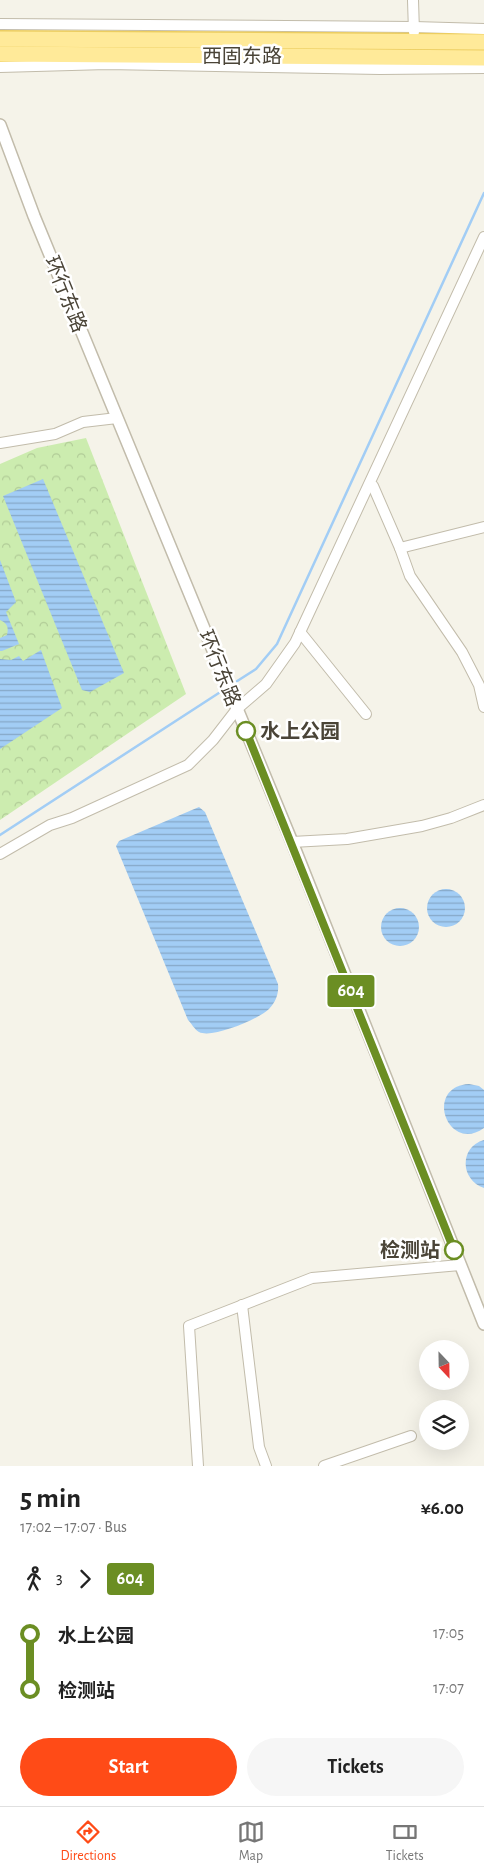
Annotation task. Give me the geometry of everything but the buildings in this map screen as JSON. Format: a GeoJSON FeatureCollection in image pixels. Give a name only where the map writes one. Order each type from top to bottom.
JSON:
{"type":"FeatureCollection","features":[{"type":"Feature","properties":{"kind":"main road","name":"西固东路"},"geometry":{"type":"LineString","coordinates":[[0,39],[274,40],[414,34],[484,42]]}},
{"type":"Feature","properties":{"kind":"main road"},"geometry":{"type":"LineString","coordinates":[[274,40],[275,57]]}},
{"type":"Feature","properties":{"kind":"main road","name":"西固东路"},"geometry":{"type":"LineString","coordinates":[[0,54],[484,58]]}},
{"type":"Feature","properties":{"kind":"street"},"geometry":{"type":"LineString","coordinates":[[413,0],[414,58]]}},
{"type":"Feature","properties":{"kind":"street"},"geometry":{"type":"LineString","coordinates":[[0,24],[414,34],[484,29]]}},
{"type":"Feature","properties":{"kind":"street"},"geometry":{"type":"LineString","coordinates":[[0,67],[114,64],[380,69],[484,68]]}},
{"type":"Feature","properties":{"kind":"street","name":"环行东路"},"geometry":{"type":"LineString","coordinates":[[0,125],[34,216],[292,842],[484,1324]]}},
{"type":"Feature","properties":{"kind":"street"},"geometry":{"type":"LineString","coordinates":[[0,854],[50,825],[72,818],[188,765],[212,740],[235,706],[266,684],[295,643],[484,237]]}},
{"type":"Feature","properties":{"kind":"street"},"geometry":{"type":"LineString","coordinates":[[0,443],[55,434],[83,422],[116,418]]}},
{"type":"Feature","properties":{"kind":"street"},"geometry":{"type":"LineString","coordinates":[[373,486],[410,576],[462,652],[479,686],[484,706]]}},
{"type":"Feature","properties":{"kind":"street"},"geometry":{"type":"LineString","coordinates":[[400,548],[484,527]]}},
{"type":"Feature","properties":{"kind":"street"},"geometry":{"type":"LineString","coordinates":[[300,632],[366,714]]}},
{"type":"Feature","properties":{"kind":"street"},"geometry":{"type":"LineString","coordinates":[[292,842],[346,838],[422,826],[451,818],[484,804]]}},
{"type":"Feature","properties":{"kind":"street"},"geometry":{"type":"LineString","coordinates":[[198,1466],[190,1326],[312,1278],[460,1265]]}},
{"type":"Feature","properties":{"kind":"street"},"geometry":{"type":"LineString","coordinates":[[242,1304],[259,1447],[266,1466]]}},
{"type":"Feature","properties":{"kind":"street"},"geometry":{"type":"LineString","coordinates":[[324,1466],[411,1436]]}},
{"type":"Feature","properties":{"kind":"green space"},"geometry":{"type":"Polygon","coordinates":[[[86,438],[186,694],[0,820],[0,464],[37,448],[86,438]]]}},
{"type":"Feature","properties":{"kind":"water"},"geometry":{"type":"Polygon","coordinates":[[[43,479],[124,673],[90,692],[82,690],[3,496],[43,479]]]}},
{"type":"Feature","properties":{"kind":"water"},"geometry":{"type":"Polygon","coordinates":[[[0,560],[16,602],[6,612],[19,644],[2,651],[0,651],[0,638],[7,635],[8,630],[6,624],[0,620],[0,560]]]}},
{"type":"Feature","properties":{"kind":"water"},"geometry":{"type":"Polygon","coordinates":[[[41,650],[62,708],[0,749],[0,659],[11,660],[19,656],[23,661],[41,650]]]}},
{"type":"Feature","properties":{"kind":"water"},"geometry":{"type":"Polygon","coordinates":[[[199,807],[205,812],[278,984],[274,1003],[264,1013],[246,1023],[214,1033],[199,1032],[188,1020],[116,846],[119,841],[199,807]]]}},
{"type":"Feature","properties":{"kind":"water"},"geometry":{"type":"Polygon","coordinates":[[[446,889],[459,895],[465,908],[459,921],[446,927],[433,921],[427,908],[433,895],[446,889]]]}},
{"type":"Feature","properties":{"kind":"water"},"geometry":{"type":"Polygon","coordinates":[[[400,908],[413,914],[419,927],[413,940],[400,946],[387,940],[381,927],[387,914],[400,908]]]}},
{"type":"Feature","properties":{"kind":"water"},"geometry":{"type":"Polygon","coordinates":[[[469,1084],[479,1086],[484,1090],[484,1128],[471,1134],[460,1133],[451,1126],[446,1117],[444,1106],[447,1096],[455,1088],[469,1084]]]}},
{"type":"Feature","properties":{"kind":"water"},"geometry":{"type":"Polygon","coordinates":[[[484,1140],[484,1188],[470,1178],[466,1164],[470,1149],[484,1140]]]}},
{"type":"Feature","properties":{"kind":"waterway"},"geometry":{"type":"LineString","coordinates":[[231,685],[256,669],[277,644],[484,193]]}},
{"type":"Feature","properties":{"kind":"waterway"},"geometry":{"type":"LineString","coordinates":[[0,835],[225,689]]}},
{"type":"Feature","properties":{"kind":"bus line","name":"604"},"geometry":{"type":"LineString","coordinates":[[246,731],[454,1250]]}},
{"type":"Feature","properties":{"kind":"place","name":"水上公园"},"geometry":{"type":"Point","coordinates":[246,731]}},
{"type":"Feature","properties":{"kind":"place","name":"检测站"},"geometry":{"type":"Point","coordinates":[454,1250]}}]}
